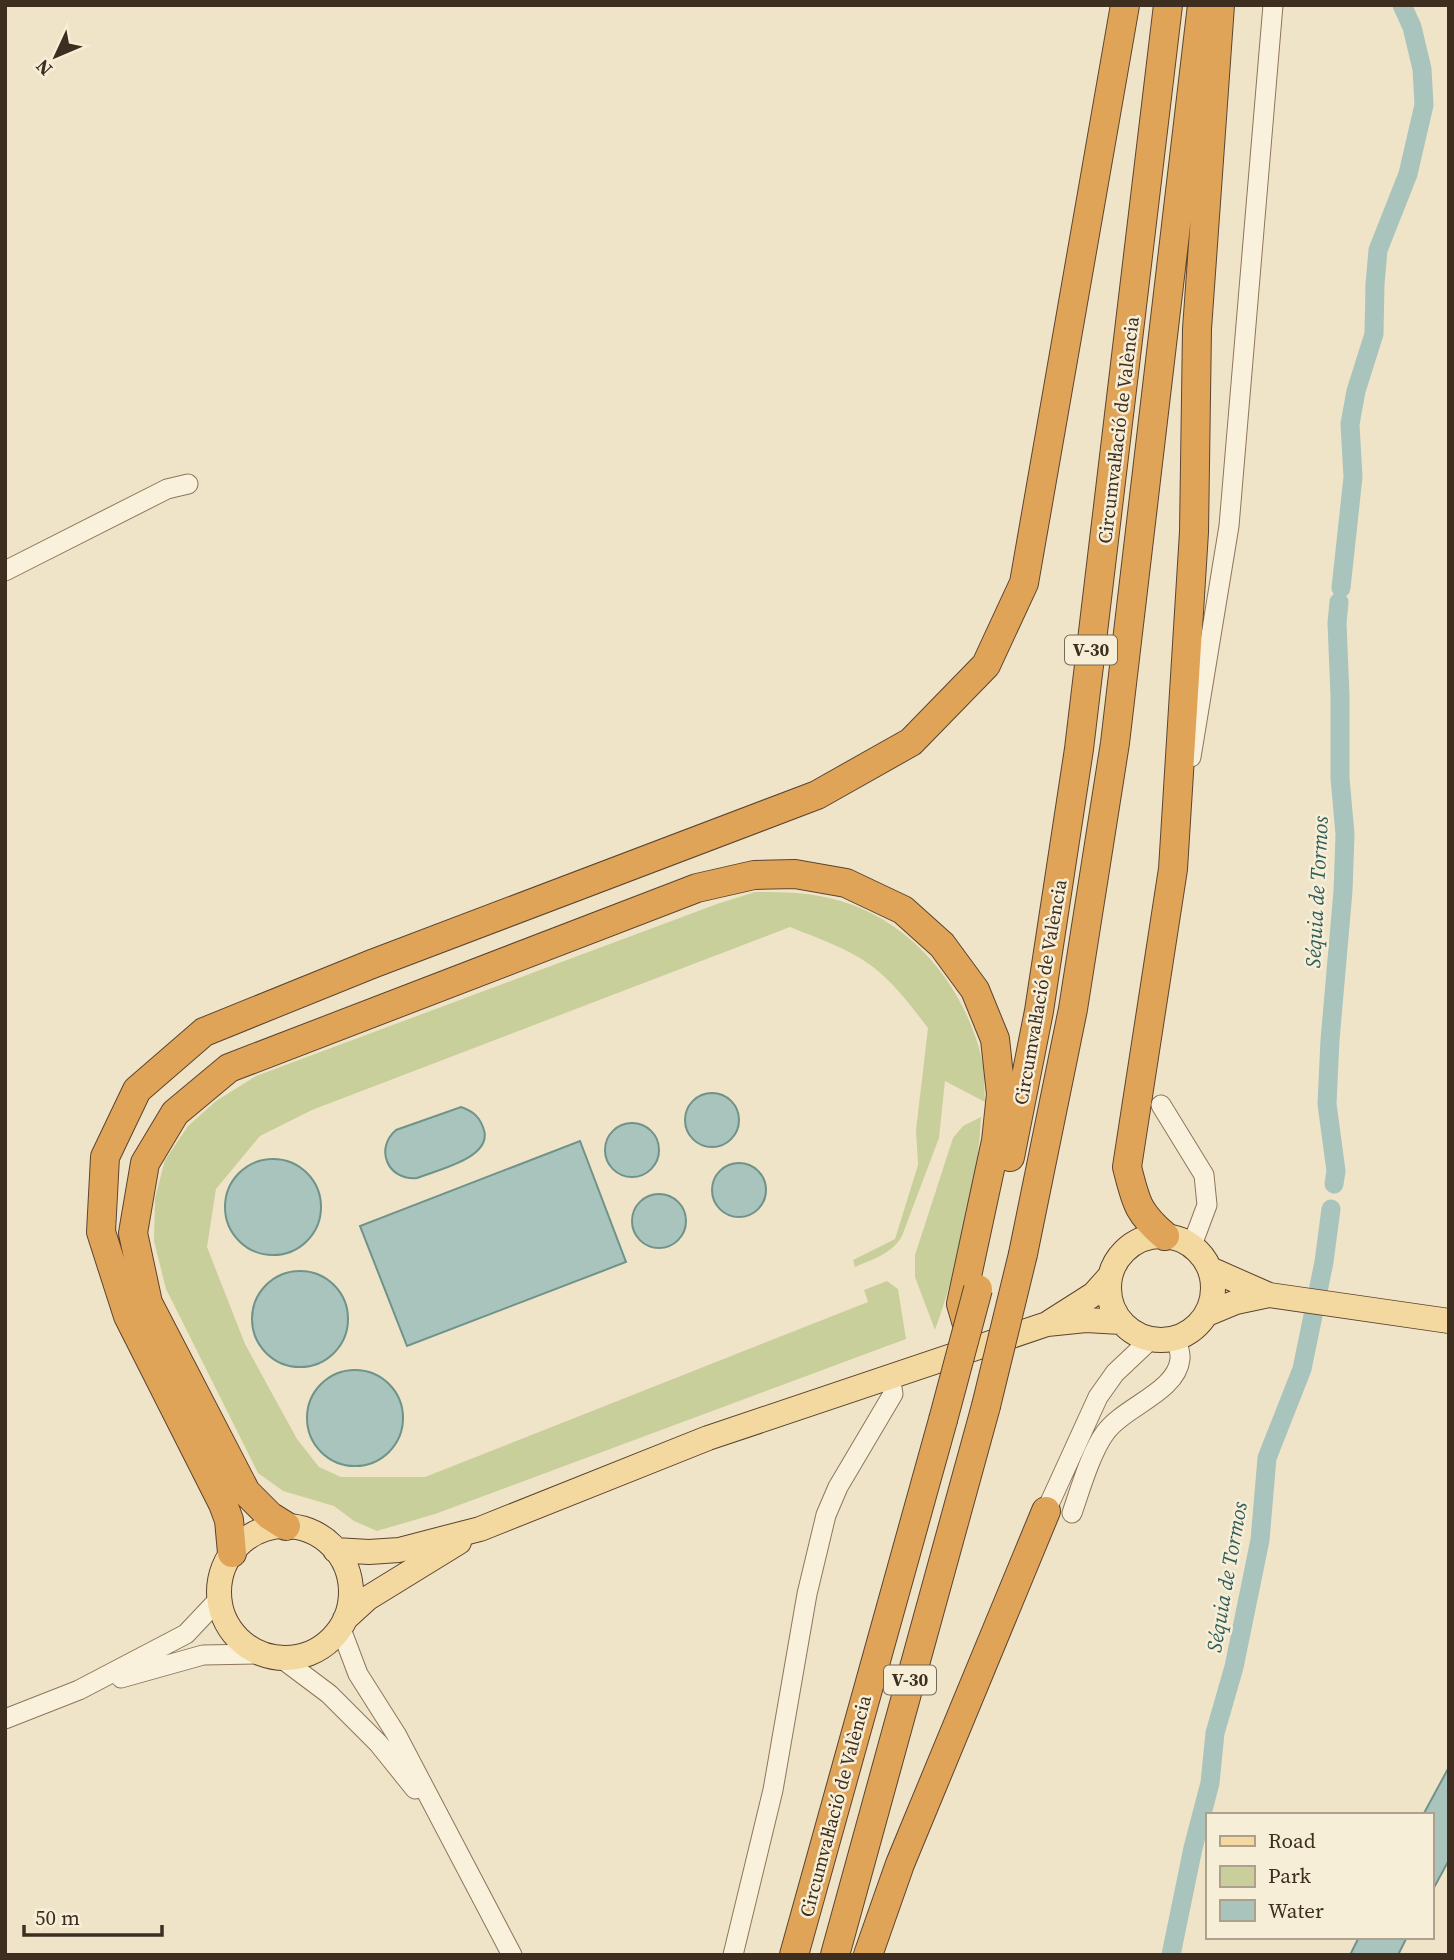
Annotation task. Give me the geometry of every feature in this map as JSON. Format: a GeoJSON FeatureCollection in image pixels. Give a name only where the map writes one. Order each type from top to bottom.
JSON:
{"type":"FeatureCollection","features":[{"type":"Feature","properties":{"kind":"highway"},"geometry":{"type":"LineString","coordinates":[[232,1553],[229,1520],[223,1504],[128,1316],[102,1232],[105,1157],[137,1090],[204,1032],[372,964],[817,795],[911,743],[986,665],[1024,583],[1125,5]]}},
{"type":"Feature","properties":{"kind":"highway","name":"Circumval·lació de València"},"geometry":{"type":"LineString","coordinates":[[794,1955],[968,1328],[972,1287],[1014,1142],[1037,1024],[1079,749],[1168,5]]}},
{"type":"Feature","properties":{"kind":"highway","name":"Circumval·lació de València"},"geometry":{"type":"LineString","coordinates":[[835,1955],[986,1406],[1023,1254],[1073,1009],[1115,743],[1202,5]]}},
{"type":"Feature","properties":{"kind":"highway"},"geometry":{"type":"LineString","coordinates":[[1165,1236],[1147,1220],[1136,1204],[1127,1167],[1173,869],[1194,532],[1197,329],[1220,5]]}},
{"type":"Feature","properties":{"kind":"highway"},"geometry":{"type":"LineString","coordinates":[[286,1526],[270,1516],[246,1492],[148,1303],[133,1233],[145,1163],[175,1112],[229,1068],[697,888],[754,875],[795,874],[846,883],[903,910],[942,945],[975,990],[995,1039],[1001,1094],[972,1287]]}},
{"type":"Feature","properties":{"kind":"highway"},"geometry":{"type":"LineString","coordinates":[[868,1955],[900,1864],[1059,1512]]}},
{"type":"Feature","properties":{"kind":"main road"},"geometry":{"type":"LineString","coordinates":[[1207,1314],[1212,1299],[1210,1269],[1192,1245],[1165,1236],[1150,1237],[1136,1242],[1115,1262],[1110,1276],[1109,1292],[1113,1308],[1121,1322],[1134,1333],[1151,1339],[1176,1338],[1188,1333],[1207,1314],[1236,1302],[1269,1295]]}},
{"type":"Feature","properties":{"kind":"main road"},"geometry":{"type":"LineString","coordinates":[[1210,1269],[1269,1295],[1449,1321]]}},
{"type":"Feature","properties":{"kind":"main road"},"geometry":{"type":"LineString","coordinates":[[1047,1324],[1094,1294],[1110,1276]]}},
{"type":"Feature","properties":{"kind":"main road"},"geometry":{"type":"LineString","coordinates":[[335,1550],[399,1550],[480,1529],[708,1438],[1047,1324],[1086,1320],[1121,1322]]}},
{"type":"Feature","properties":{"kind":"main road"},"geometry":{"type":"LineString","coordinates":[[343,1624],[350,1601],[350,1583],[345,1565],[335,1550],[313,1533],[304,1529],[275,1526],[247,1538],[232,1553],[221,1575],[219,1599],[223,1616],[232,1632],[245,1645],[271,1656],[309,1654],[333,1639],[343,1624],[368,1598],[480,1529]]}},
{"type":"Feature","properties":{"kind":"street"},"geometry":{"type":"LineString","coordinates":[[1173,869],[1229,526],[1273,5]]}},
{"type":"Feature","properties":{"kind":"street"},"geometry":{"type":"LineString","coordinates":[[5,570],[167,489],[188,484]]}},
{"type":"Feature","properties":{"kind":"street"},"geometry":{"type":"LineString","coordinates":[[1161,1105],[1204,1175],[1206,1205],[1192,1245]]}},
{"type":"Feature","properties":{"kind":"street"},"geometry":{"type":"LineString","coordinates":[[1059,1512],[1106,1430],[1121,1416],[1163,1388],[1175,1375],[1180,1358],[1176,1338]]}},
{"type":"Feature","properties":{"kind":"street"},"geometry":{"type":"LineString","coordinates":[[1059,1512],[1098,1397],[1115,1373],[1151,1339]]}},
{"type":"Feature","properties":{"kind":"street"},"geometry":{"type":"LineString","coordinates":[[733,1955],[773,1790],[807,1594],[826,1515],[838,1486],[893,1394],[890,1376]]}},
{"type":"Feature","properties":{"kind":"street"},"geometry":{"type":"LineString","coordinates":[[79,1690],[186,1634],[219,1599]]}},
{"type":"Feature","properties":{"kind":"street"},"geometry":{"type":"LineString","coordinates":[[343,1624],[358,1674],[396,1734],[512,1955]]}},
{"type":"Feature","properties":{"kind":"street"},"geometry":{"type":"LineString","coordinates":[[5,1719],[79,1690],[203,1655],[271,1656],[328,1693],[378,1743],[442,1822]]}},
{"type":"Feature","properties":{"kind":"green space"},"geometry":{"type":"Polygon","coordinates":[[[755,892],[820,896],[857,907],[883,920],[907,937],[947,980],[974,1032],[983,1065],[985,1102],[945,1081],[939,1138],[902,1236],[887,1252],[855,1267],[853,1260],[895,1239],[918,1165],[916,1130],[928,1028],[896,988],[873,967],[844,949],[790,927],[312,1110],[260,1136],[216,1189],[207,1247],[245,1344],[297,1439],[319,1467],[341,1477],[425,1477],[868,1302],[864,1290],[887,1281],[898,1289],[906,1339],[435,1514],[377,1531],[354,1521],[334,1506],[283,1491],[258,1473],[166,1289],[154,1241],[155,1198],[165,1160],[188,1126],[216,1101],[256,1076],[755,892]]]}},
{"type":"Feature","properties":{"kind":"green space"},"geometry":{"type":"Polygon","coordinates":[[[981,1117],[976,1170],[966,1225],[935,1330],[915,1277],[915,1255],[953,1138],[963,1126],[981,1117]]]}},
{"type":"Feature","properties":{"kind":"water"},"geometry":{"type":"Polygon","coordinates":[[[712,1093],[731,1101],[739,1120],[731,1139],[712,1147],[693,1139],[685,1120],[693,1101],[712,1093]]]}},
{"type":"Feature","properties":{"kind":"water"},"geometry":{"type":"Polygon","coordinates":[[[461,1107],[476,1115],[482,1125],[484,1140],[480,1148],[461,1162],[417,1178],[407,1178],[392,1169],[385,1154],[389,1138],[396,1130],[461,1107]]]}},
{"type":"Feature","properties":{"kind":"water"},"geometry":{"type":"Polygon","coordinates":[[[632,1123],[651,1131],[659,1150],[651,1169],[632,1177],[613,1169],[605,1150],[613,1131],[632,1123]]]}},
{"type":"Feature","properties":{"kind":"water"},"geometry":{"type":"Polygon","coordinates":[[[580,1141],[626,1262],[407,1346],[360,1226],[580,1141]]]}},
{"type":"Feature","properties":{"kind":"water"},"geometry":{"type":"Polygon","coordinates":[[[273,1159],[291,1163],[307,1173],[317,1189],[321,1207],[317,1225],[307,1241],[291,1251],[273,1255],[255,1251],[239,1241],[229,1225],[225,1207],[229,1189],[239,1173],[255,1163],[273,1159]]]}},
{"type":"Feature","properties":{"kind":"water"},"geometry":{"type":"Polygon","coordinates":[[[739,1163],[758,1171],[766,1190],[758,1209],[739,1217],[720,1209],[712,1190],[720,1171],[739,1163]]]}},
{"type":"Feature","properties":{"kind":"water"},"geometry":{"type":"Polygon","coordinates":[[[659,1194],[678,1202],[686,1221],[678,1240],[659,1248],[640,1240],[632,1221],[640,1202],[659,1194]]]}},
{"type":"Feature","properties":{"kind":"water"},"geometry":{"type":"Polygon","coordinates":[[[300,1271],[318,1275],[334,1285],[344,1301],[348,1319],[344,1337],[334,1353],[318,1363],[300,1367],[282,1363],[266,1353],[256,1337],[252,1319],[256,1301],[266,1285],[282,1275],[300,1271]]]}},
{"type":"Feature","properties":{"kind":"water"},"geometry":{"type":"Polygon","coordinates":[[[355,1370],[373,1374],[389,1384],[399,1400],[403,1418],[399,1436],[389,1452],[373,1462],[355,1466],[337,1462],[321,1452],[311,1436],[307,1418],[311,1400],[321,1384],[337,1374],[355,1370]]]}},
{"type":"Feature","properties":{"kind":"water"},"geometry":{"type":"Polygon","coordinates":[[[1449,1767],[1449,1860],[1433,1889],[1433,1813],[1424,1813],[1449,1767]]]}},
{"type":"Feature","properties":{"kind":"water"},"geometry":{"type":"Polygon","coordinates":[[[1358,1939],[1406,1939],[1398,1955],[1350,1955],[1358,1939]]]}},
{"type":"Feature","properties":{"kind":"waterway","name":"Séquia de Tormos"},"geometry":{"type":"LineString","coordinates":[[1341,588],[1353,477],[1350,424],[1356,391],[1374,334],[1378,250],[1408,174],[1424,105],[1422,69],[1412,27],[1402,5]]}},
{"type":"Feature","properties":{"kind":"waterway","name":"Séquia de Tormos"},"geometry":{"type":"LineString","coordinates":[[1334,1184],[1336,1171],[1327,1104],[1345,834],[1340,778],[1337,623],[1339,602]]}},
{"type":"Feature","properties":{"kind":"waterway","name":"Séquia de Tormos"},"geometry":{"type":"LineString","coordinates":[[1171,1955],[1193,1848],[1210,1783],[1215,1733],[1234,1667],[1260,1540],[1267,1458],[1302,1369],[1324,1262],[1331,1209]]}}]}
